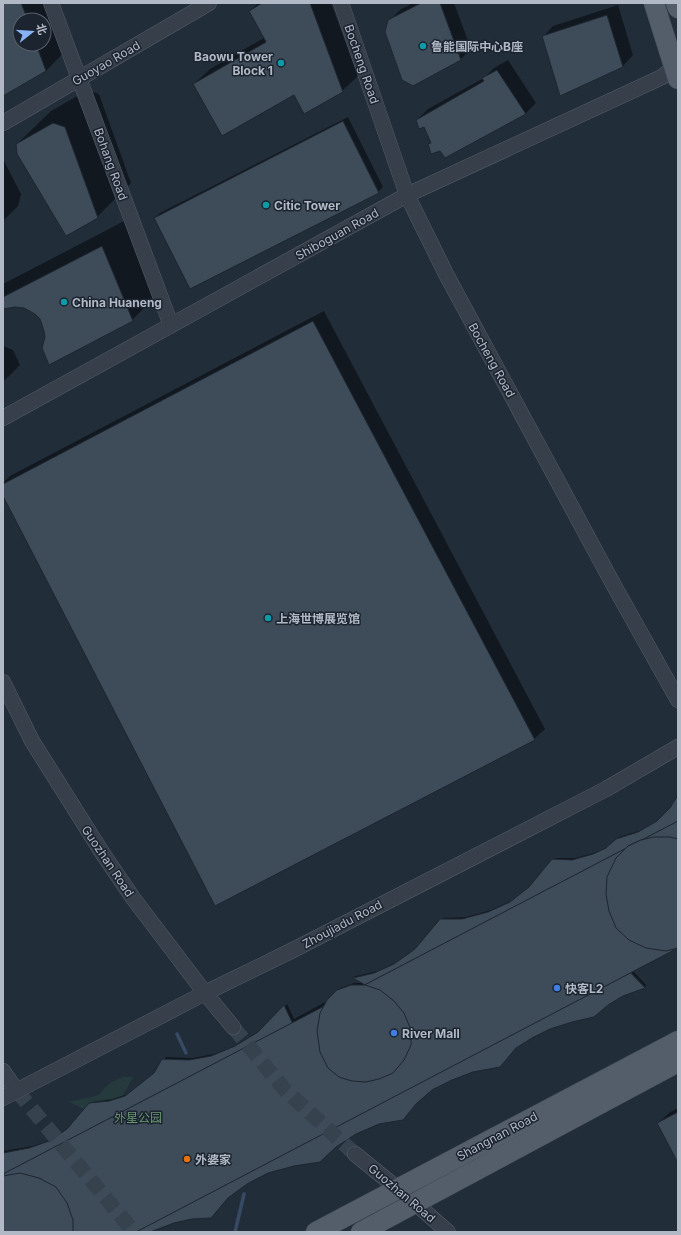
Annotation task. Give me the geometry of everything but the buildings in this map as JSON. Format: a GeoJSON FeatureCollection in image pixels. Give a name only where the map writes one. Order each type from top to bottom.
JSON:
{"type":"FeatureCollection","features":[{"type":"Feature","properties":{"kind":"main road"},"geometry":{"type":"LineString","coordinates":[[654,3],[677,70]]}},
{"type":"Feature","properties":{"kind":"main road"},"geometry":{"type":"LineString","coordinates":[[676,3],[678,8]]}},
{"type":"Feature","properties":{"kind":"main road","name":"Shangnan Road"},"geometry":{"type":"LineString","coordinates":[[316,1232],[678,1041]]}},
{"type":"Feature","properties":{"kind":"main road","name":"Shangnan Road"},"geometry":{"type":"LineString","coordinates":[[361,1232],[414,1202],[678,1062]]}},
{"type":"Feature","properties":{"kind":"street","name":"Bohang Road"},"geometry":{"type":"LineString","coordinates":[[51,3],[171,325]]}},
{"type":"Feature","properties":{"kind":"street","name":"Guoyao Road"},"geometry":{"type":"LineString","coordinates":[[3,123],[210,3]]}},
{"type":"Feature","properties":{"kind":"street","name":"Bocheng Road"},"geometry":{"type":"LineString","coordinates":[[341,3],[407,195],[478,335],[608,575],[678,700]]}},
{"type":"Feature","properties":{"kind":"street","name":"Shiboguan Road"},"geometry":{"type":"LineString","coordinates":[[3,418],[407,195],[677,70]]}},
{"type":"Feature","properties":{"kind":"street","name":"Guozhan Road"},"geometry":{"type":"LineString","coordinates":[[3,682],[32,741],[102,854],[133,898],[233,1027]]}},
{"type":"Feature","properties":{"kind":"street","name":"Zhoujiadu Road"},"geometry":{"type":"LineString","coordinates":[[3,1098],[606,789],[678,747]]}},
{"type":"Feature","properties":{"kind":"street"},"geometry":{"type":"LineString","coordinates":[[3,1071],[16,1091]]}},
{"type":"Feature","properties":{"kind":"street","name":"Guozhan Road"},"geometry":{"type":"LineString","coordinates":[[355,1154],[448,1232]]}},
{"type":"Feature","properties":{"kind":"green space"},"geometry":{"type":"Polygon","coordinates":[[[124,1077],[133,1077],[111,1117],[99,1116],[69,1102],[99,1095],[110,1083],[124,1077]]]}},
{"type":"Feature","properties":{"kind":"waterway"},"geometry":{"type":"LineString","coordinates":[[177,1034],[186,1053]]}},
{"type":"Feature","properties":{"kind":"waterway"},"geometry":{"type":"LineString","coordinates":[[235,1232],[244,1194]]}},
{"type":"Feature","properties":{"kind":"tunnel"},"geometry":{"type":"LineString","coordinates":[[233,1027],[285,1090],[355,1154]]}},
{"type":"Feature","properties":{"kind":"tunnel"},"geometry":{"type":"LineString","coordinates":[[17,1091],[134,1232]]}},
{"type":"Feature","properties":{"kind":"place","name":"鲁能国际中心B座"},"geometry":{"type":"Point","coordinates":[423,46]}},
{"type":"Feature","properties":{"kind":"place","name":"Baowu Tower Block 1"},"geometry":{"type":"Point","coordinates":[281,63]}},
{"type":"Feature","properties":{"kind":"place","name":"Citic Tower"},"geometry":{"type":"Point","coordinates":[266,205]}},
{"type":"Feature","properties":{"kind":"place","name":"China Huaneng"},"geometry":{"type":"Point","coordinates":[64,302]}},
{"type":"Feature","properties":{"kind":"place","name":"上海世博展览馆"},"geometry":{"type":"Point","coordinates":[268,618]}},
{"type":"Feature","properties":{"kind":"place","name":"快客L2"},"geometry":{"type":"Point","coordinates":[557,988]}},
{"type":"Feature","properties":{"kind":"place","name":"River Mall"},"geometry":{"type":"Point","coordinates":[394,1033]}},
{"type":"Feature","properties":{"kind":"place","name":"外婆家"},"geometry":{"type":"Point","coordinates":[187,1159]}},
{"type":"Feature","properties":{"kind":"park label","name":"外星公园"},"geometry":{"type":"Point","coordinates":[138,1117]}}]}
